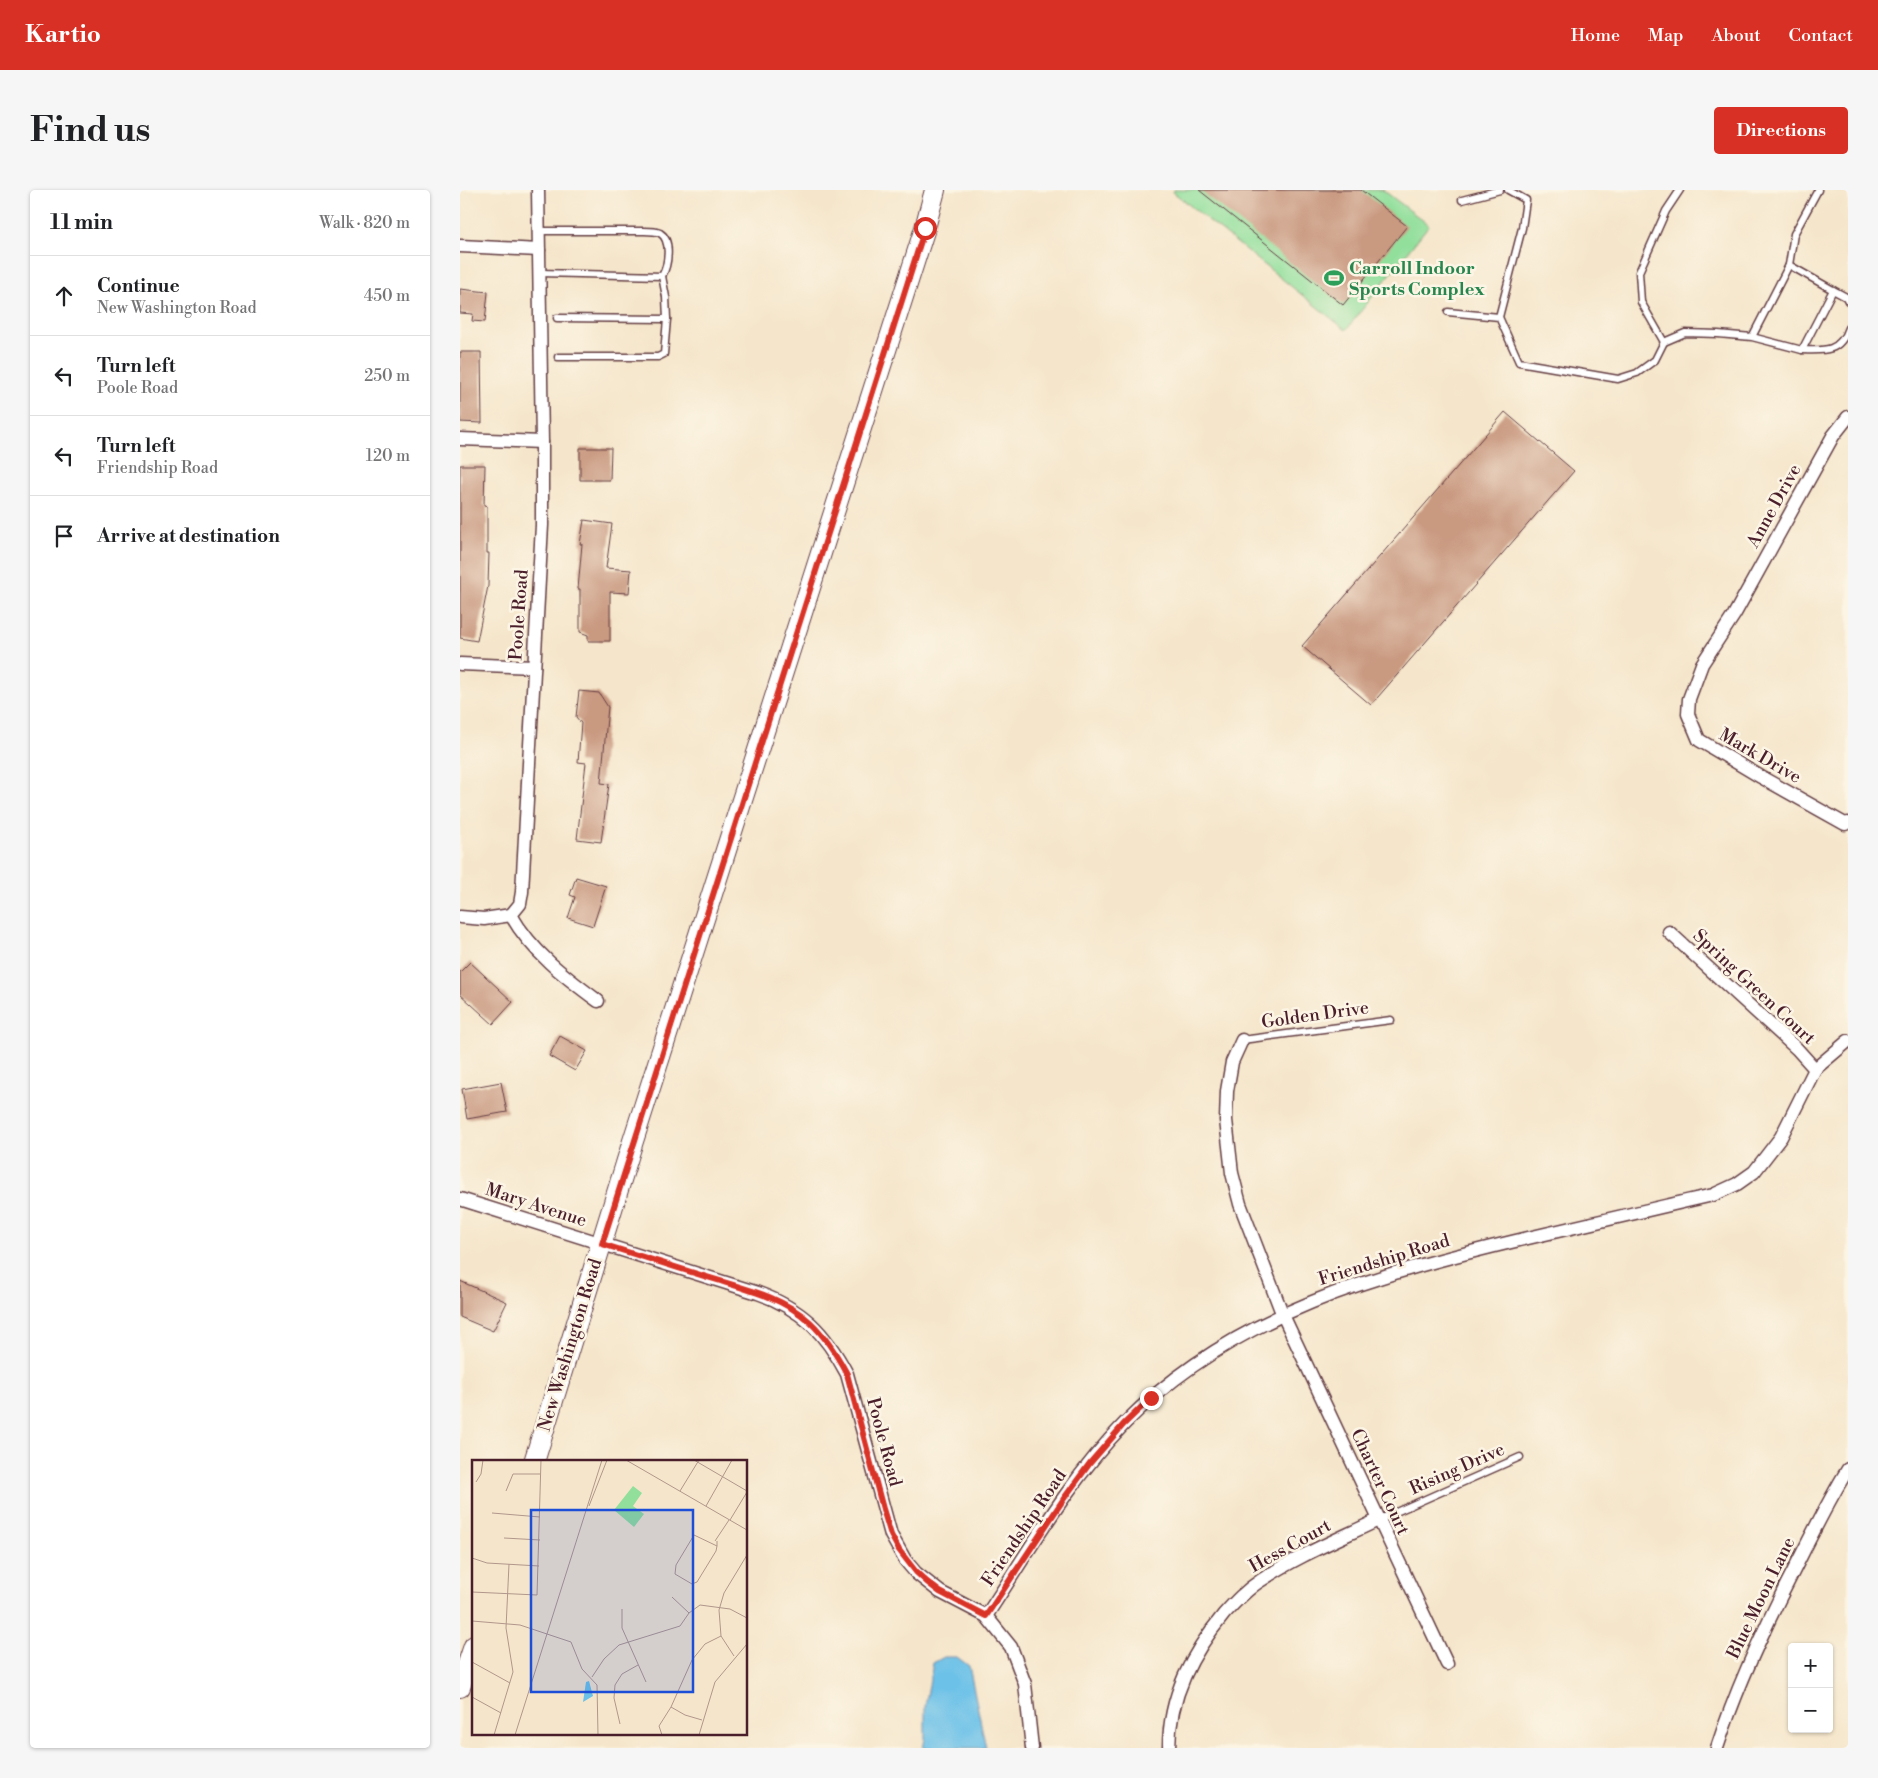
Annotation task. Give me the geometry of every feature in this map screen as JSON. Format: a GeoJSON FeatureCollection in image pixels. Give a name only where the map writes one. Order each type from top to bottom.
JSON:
{"type":"FeatureCollection","features":[{"type":"Feature","properties":{"kind":"main road","name":"New Washington Road"},"geometry":{"type":"LineString","coordinates":[[535,1460],[925,228],[935,190]]}},
{"type":"Feature","properties":{"kind":"main road","name":"New Washington Road"},"geometry":{"type":"LineString","coordinates":[[925,228],[944,190]]}},
{"type":"Feature","properties":{"kind":"main road"},"geometry":{"type":"LineString","coordinates":[[460,1687],[472,1652]]}},
{"type":"Feature","properties":{"kind":"street","name":"Poole Road"},"geometry":{"type":"LineString","coordinates":[[510,916],[520,904],[522,892],[542,525],[538,190]]}},
{"type":"Feature","properties":{"kind":"street"},"geometry":{"type":"LineString","coordinates":[[460,246],[539,250]]}},
{"type":"Feature","properties":{"kind":"street","name":"Anne Drive"},"geometry":{"type":"LineString","coordinates":[[1734,615],[1833,436],[1848,417]]}},
{"type":"Feature","properties":{"kind":"street"},"geometry":{"type":"LineString","coordinates":[[460,438],[542,442]]}},
{"type":"Feature","properties":{"kind":"street","name":"Mark Drive"},"geometry":{"type":"LineString","coordinates":[[1734,615],[1702,664],[1689,700],[1688,714],[1699,740],[1845,824],[1848,823]]}},
{"type":"Feature","properties":{"kind":"street"},"geometry":{"type":"LineString","coordinates":[[460,664],[534,667]]}},
{"type":"Feature","properties":{"kind":"street"},"geometry":{"type":"LineString","coordinates":[[460,917],[484,919],[510,916],[522,934],[540,954],[568,979],[598,1001]]}},
{"type":"Feature","properties":{"kind":"street","name":"Spring Green Court"},"geometry":{"type":"LineString","coordinates":[[1669,932],[1797,1049],[1815,1069]]}},
{"type":"Feature","properties":{"kind":"street","name":"Charter Court"},"geometry":{"type":"LineString","coordinates":[[1242,1040],[1232,1062],[1226,1120],[1229,1152],[1240,1204],[1282,1313],[1447,1664]]}},
{"type":"Feature","properties":{"kind":"street","name":"Friendship Road"},"geometry":{"type":"LineString","coordinates":[[986,1616],[1065,1497],[1090,1463],[1124,1424],[1151,1398],[1182,1372],[1218,1347],[1282,1313],[1350,1287],[1446,1258],[1713,1194],[1729,1187],[1754,1172],[1782,1138],[1815,1069],[1848,1041]]}},
{"type":"Feature","properties":{"kind":"street","name":"Mary Avenue"},"geometry":{"type":"LineString","coordinates":[[460,1199],[602,1244]]}},
{"type":"Feature","properties":{"kind":"street","name":"Poole Road"},"geometry":{"type":"LineString","coordinates":[[602,1244],[758,1293],[794,1309],[810,1321],[824,1337],[837,1354],[847,1374],[891,1535],[906,1560],[916,1572],[940,1592],[986,1616],[1011,1647],[1025,1684],[1032,1748]]}},
{"type":"Feature","properties":{"kind":"street","name":"Blue Moon Lane"},"geometry":{"type":"LineString","coordinates":[[1717,1748],[1728,1713],[1758,1641],[1809,1540],[1848,1469]]}},
{"type":"Feature","properties":{"kind":"street","name":"Hess Court"},"geometry":{"type":"LineString","coordinates":[[1169,1748],[1172,1714],[1184,1677],[1197,1650],[1207,1635],[1233,1605],[1258,1582],[1277,1570],[1378,1520]]}},
{"type":"Feature","properties":{"kind":"lane"},"geometry":{"type":"LineString","coordinates":[[1462,200],[1500,190]]}},
{"type":"Feature","properties":{"kind":"lane"},"geometry":{"type":"LineString","coordinates":[[1508,190],[1526,200],[1522,228],[1499,317],[1519,362],[1618,378],[1637,373],[1655,360],[1664,342],[1686,333],[1752,337],[1802,350],[1825,350],[1836,347],[1845,338],[1848,328]]}},
{"type":"Feature","properties":{"kind":"lane"},"geometry":{"type":"LineString","coordinates":[[1664,342],[1641,302],[1640,272],[1666,211],[1680,190]]}},
{"type":"Feature","properties":{"kind":"lane"},"geometry":{"type":"LineString","coordinates":[[1752,337],[1789,265],[1794,234],[1818,190]]}},
{"type":"Feature","properties":{"kind":"lane"},"geometry":{"type":"LineString","coordinates":[[539,231],[644,231],[659,233],[665,238],[668,250],[665,270],[662,276],[666,297],[667,319],[664,354],[658,357],[558,357]]}},
{"type":"Feature","properties":{"kind":"lane"},"geometry":{"type":"LineString","coordinates":[[1789,265],[1846,297],[1848,301]]}},
{"type":"Feature","properties":{"kind":"lane"},"geometry":{"type":"LineString","coordinates":[[540,273],[662,276]]}},
{"type":"Feature","properties":{"kind":"lane"},"geometry":{"type":"LineString","coordinates":[[1802,350],[1833,290]]}},
{"type":"Feature","properties":{"kind":"lane"},"geometry":{"type":"LineString","coordinates":[[1448,312],[1499,317]]}},
{"type":"Feature","properties":{"kind":"lane"},"geometry":{"type":"LineString","coordinates":[[557,318],[667,319]]}},
{"type":"Feature","properties":{"kind":"lane","name":"Golden Drive"},"geometry":{"type":"LineString","coordinates":[[1242,1040],[1391,1020]]}},
{"type":"Feature","properties":{"kind":"lane","name":"Rising Drive"},"geometry":{"type":"LineString","coordinates":[[1378,1520],[1520,1457]]}},
{"type":"Feature","properties":{"kind":"green space","name":"Carroll Indoor Sports Complex"},"geometry":{"type":"Polygon","coordinates":[[[1174,190],[1383,190],[1429,225],[1346,330],[1173,192],[1174,190]]]}},
{"type":"Feature","properties":{"kind":"water"},"geometry":{"type":"Polygon","coordinates":[[[944,1657],[957,1657],[969,1666],[986,1748],[923,1748],[925,1739],[925,1707],[933,1663],[944,1657]]]}},
{"type":"Feature","properties":{"kind":"building","name":"Carroll Indoor Sports Complex"},"geometry":{"type":"Polygon","coordinates":[[[1199,190],[1361,190],[1407,226],[1343,305],[1199,190]]]}},
{"type":"Feature","properties":{"kind":"building"},"geometry":{"type":"Polygon","coordinates":[[[460,289],[488,292],[485,322],[472,321],[473,314],[460,313],[460,289]]]}},
{"type":"Feature","properties":{"kind":"building"},"geometry":{"type":"Polygon","coordinates":[[[460,352],[481,352],[482,423],[460,422],[460,352]]]}},
{"type":"Feature","properties":{"kind":"building"},"geometry":{"type":"Polygon","coordinates":[[[1505,412],[1574,471],[1371,705],[1302,646],[1505,412]]]}},
{"type":"Feature","properties":{"kind":"building"},"geometry":{"type":"Polygon","coordinates":[[[580,448],[611,448],[610,480],[580,480],[580,448]]]}},
{"type":"Feature","properties":{"kind":"building"},"geometry":{"type":"Polygon","coordinates":[[[460,465],[485,465],[484,505],[487,506],[488,586],[477,641],[460,638],[460,465]]]}},
{"type":"Feature","properties":{"kind":"building"},"geometry":{"type":"Polygon","coordinates":[[[584,520],[612,524],[606,568],[631,570],[629,593],[610,592],[610,641],[588,641],[588,635],[580,632],[580,589],[578,589],[582,544],[580,544],[584,520]]]}},
{"type":"Feature","properties":{"kind":"building"},"geometry":{"type":"Polygon","coordinates":[[[579,691],[599,693],[608,707],[601,783],[609,784],[601,842],[577,839],[586,763],[578,762],[581,723],[576,717],[579,691]]]}},
{"type":"Feature","properties":{"kind":"building"},"geometry":{"type":"Polygon","coordinates":[[[576,877],[606,886],[593,926],[568,918],[575,897],[570,895],[576,877]]]}},
{"type":"Feature","properties":{"kind":"building"},"geometry":{"type":"Polygon","coordinates":[[[470,962],[513,1002],[493,1024],[460,994],[460,972],[470,962]]]}},
{"type":"Feature","properties":{"kind":"building"},"geometry":{"type":"Polygon","coordinates":[[[560,1036],[587,1051],[575,1071],[549,1056],[560,1036]]]}},
{"type":"Feature","properties":{"kind":"building"},"geometry":{"type":"Polygon","coordinates":[[[501,1082],[507,1112],[467,1119],[462,1089],[501,1082]]]}},
{"type":"Feature","properties":{"kind":"building"},"geometry":{"type":"Polygon","coordinates":[[[460,1281],[507,1302],[493,1331],[460,1317],[460,1281]]]}},
{"type":"Feature","properties":{"kind":"place","name":"Carroll Indoor Sports Complex"},"geometry":{"type":"Point","coordinates":[1334,278]}},
{"type":"Feature","properties":{"kind":"route"},"geometry":{"type":"LineString","coordinates":[[925,228],[633,1141],[602,1244],[773,1298],[794,1309],[810,1321],[837,1354],[847,1374],[891,1535],[906,1560],[927,1582],[940,1592],[986,1616],[1065,1497],[1090,1463],[1124,1424],[1151,1398]]}}]}
